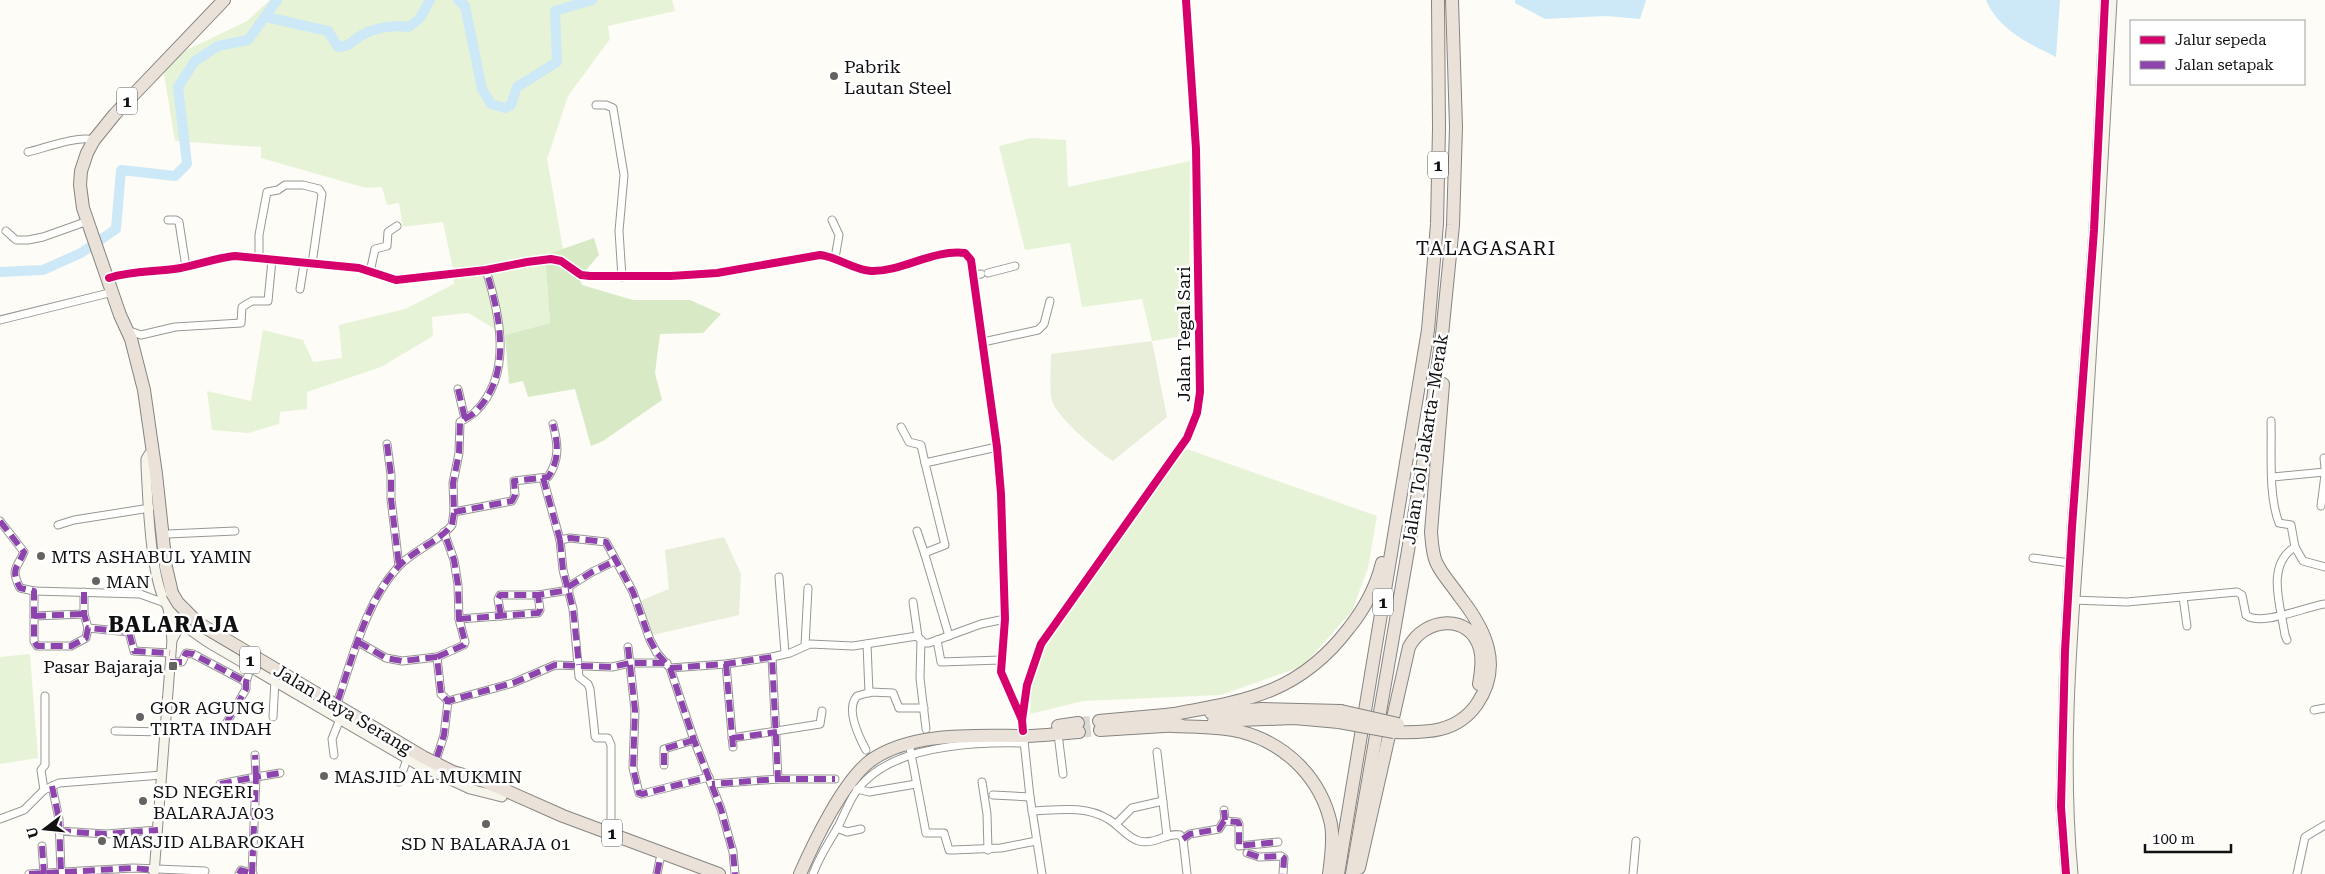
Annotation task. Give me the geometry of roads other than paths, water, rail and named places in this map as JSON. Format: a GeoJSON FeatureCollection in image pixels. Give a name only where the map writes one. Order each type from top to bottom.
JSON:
{"type":"FeatureCollection","features":[{"type":"Feature","properties":{"kind":"highway","name":"Jalan Raya Serang"},"geometry":{"type":"LineString","coordinates":[[224,0],[115,114],[94,140],[84,162],[80,185],[83,208],[128,332],[144,390],[164,584],[173,605],[183,617],[210,637],[394,745],[452,774],[633,844]]}},
{"type":"Feature","properties":{"kind":"highway","name":"Jalan Tol Jakarta–Merak"},"geometry":{"type":"LineString","coordinates":[[1338,874],[1428,330],[1437,224],[1439,128],[1438,0]]}},
{"type":"Feature","properties":{"kind":"highway","name":"Jalan Tol Jakarta–Merak"},"geometry":{"type":"LineString","coordinates":[[1352,874],[1426,444],[1442,335],[1453,225],[1456,127],[1452,0]]}},
{"type":"Feature","properties":{"kind":"highway"},"geometry":{"type":"LineString","coordinates":[[1437,224],[1453,225]]}},
{"type":"Feature","properties":{"kind":"highway"},"geometry":{"type":"LineString","coordinates":[[1170,720],[1261,694],[1290,683],[1317,664],[1335,646],[1362,610],[1371,596],[1386,547],[1428,330]]}},
{"type":"Feature","properties":{"kind":"highway"},"geometry":{"type":"LineString","coordinates":[[1100,726],[1262,709],[1340,717],[1427,732],[1443,730],[1458,723],[1470,714],[1485,693],[1490,668],[1489,648],[1479,624],[1445,578],[1432,550],[1431,532],[1445,357],[1442,335]]}},
{"type":"Feature","properties":{"kind":"highway"},"geometry":{"type":"LineString","coordinates":[[1358,874],[1409,648],[1419,633],[1432,625],[1446,622],[1462,626],[1474,636],[1480,649],[1482,669],[1479,688],[1467,708],[1456,718],[1443,724],[1396,728]]}},
{"type":"Feature","properties":{"kind":"highway"},"geometry":{"type":"LineString","coordinates":[[1170,720],[1241,732],[1268,742],[1296,761],[1315,786],[1331,824],[1332,845],[1329,874]]}},
{"type":"Feature","properties":{"kind":"highway"},"geometry":{"type":"LineString","coordinates":[[805,872],[827,822],[849,785],[860,770],[883,753],[910,749],[927,739],[1079,727],[1058,734],[1022,733]]}},
{"type":"Feature","properties":{"kind":"highway","name":"Jalan Raya Serang"},"geometry":{"type":"LineString","coordinates":[[503,794],[611,833],[702,874]]}},
{"type":"Feature","properties":{"kind":"highway","name":"Jalan Raya Serang"},"geometry":{"type":"LineString","coordinates":[[660,856],[719,874]]}},
{"type":"Feature","properties":{"kind":"street","name":"Jalan Tegal Sari"},"geometry":{"type":"LineString","coordinates":[[1022,733],[1026,685],[1041,644],[1186,438],[1197,413],[1200,392],[1200,338],[1196,149],[1186,0]]}},
{"type":"Feature","properties":{"kind":"street"},"geometry":{"type":"LineString","coordinates":[[2074,874],[2068,797],[2072,600],[2070,563],[2093,249],[2105,0]]}},
{"type":"Feature","properties":{"kind":"street"},"geometry":{"type":"LineString","coordinates":[[2066,874],[2061,808],[2072,600],[2096,305],[2112,0]]}},
{"type":"Feature","properties":{"kind":"street"},"geometry":{"type":"LineString","coordinates":[[596,105],[606,105],[613,108],[622,160],[624,175],[619,231],[622,277]]}},
{"type":"Feature","properties":{"kind":"street"},"geometry":{"type":"LineString","coordinates":[[28,152],[70,141],[89,138],[94,140]]}},
{"type":"Feature","properties":{"kind":"street"},"geometry":{"type":"LineString","coordinates":[[259,258],[260,235],[267,192],[278,190],[284,185],[310,186],[319,189],[322,194],[308,264],[300,289]]}},
{"type":"Feature","properties":{"kind":"street"},"geometry":{"type":"LineString","coordinates":[[168,220],[179,222],[186,267]]}},
{"type":"Feature","properties":{"kind":"street"},"geometry":{"type":"LineString","coordinates":[[832,220],[839,235],[835,258]]}},
{"type":"Feature","properties":{"kind":"street"},"geometry":{"type":"LineString","coordinates":[[6,231],[16,240],[28,240],[89,223]]}},
{"type":"Feature","properties":{"kind":"street"},"geometry":{"type":"LineString","coordinates":[[370,272],[375,248],[386,246],[388,232],[397,226]]}},
{"type":"Feature","properties":{"kind":"street"},"geometry":{"type":"LineString","coordinates":[[107,274],[186,267],[221,258],[259,258],[359,268],[380,277],[396,280],[486,270],[551,259],[561,261],[581,275],[622,277],[717,273],[820,255],[835,258],[871,271],[882,270],[924,258],[961,252],[969,255],[980,274],[983,342],[997,447],[1005,619],[1001,660],[1003,678],[1022,733],[1042,874]]}},
{"type":"Feature","properties":{"kind":"street"},"geometry":{"type":"LineString","coordinates":[[128,332],[141,335],[174,327],[241,323],[242,307],[252,301],[268,301],[272,260]]}},
{"type":"Feature","properties":{"kind":"street"},"geometry":{"type":"LineString","coordinates":[[980,274],[1015,266]]}},
{"type":"Feature","properties":{"kind":"street"},"geometry":{"type":"LineString","coordinates":[[338,700],[372,608],[399,566],[452,525],[454,512],[453,483],[459,452],[460,422],[481,405],[495,384],[500,370],[497,308],[486,270]]}},
{"type":"Feature","properties":{"kind":"street"},"geometry":{"type":"LineString","coordinates":[[0,320],[113,292]]}},
{"type":"Feature","properties":{"kind":"street"},"geometry":{"type":"LineString","coordinates":[[983,342],[1038,330],[1044,324],[1050,301]]}},
{"type":"Feature","properties":{"kind":"street"},"geometry":{"type":"LineString","coordinates":[[458,389],[465,419]]}},
{"type":"Feature","properties":{"kind":"street"},"geometry":{"type":"LineString","coordinates":[[2271,421],[2272,476],[2278,520],[2281,524],[2291,525],[2295,547],[2303,561],[2325,567]]}},
{"type":"Feature","properties":{"kind":"street"},"geometry":{"type":"LineString","coordinates":[[454,512],[512,502],[515,495],[514,481],[548,477],[558,454],[553,424]]}},
{"type":"Feature","properties":{"kind":"street"},"geometry":{"type":"LineString","coordinates":[[901,427],[909,442],[921,445],[945,545],[927,552],[925,555]]}},
{"type":"Feature","properties":{"kind":"street"},"geometry":{"type":"LineString","coordinates":[[387,444],[399,566]]}},
{"type":"Feature","properties":{"kind":"street"},"geometry":{"type":"LineString","coordinates":[[925,463],[997,447]]}},
{"type":"Feature","properties":{"kind":"street"},"geometry":{"type":"LineString","coordinates":[[154,872],[172,640],[167,606],[155,570],[146,466],[146,459],[151,453],[158,459],[163,478],[168,534],[176,586],[180,596],[195,614],[319,689],[503,794]]}},
{"type":"Feature","properties":{"kind":"street"},"geometry":{"type":"LineString","coordinates":[[2324,458],[2325,468]]}},
{"type":"Feature","properties":{"kind":"street"},"geometry":{"type":"LineString","coordinates":[[2272,476],[2325,474],[2321,506]]}},
{"type":"Feature","properties":{"kind":"street"},"geometry":{"type":"LineString","coordinates":[[543,478],[560,540],[563,570],[569,589],[579,677],[588,684],[590,689],[595,736],[611,740],[611,833]]}},
{"type":"Feature","properties":{"kind":"street"},"geometry":{"type":"LineString","coordinates":[[58,525],[74,520],[150,508]]}},
{"type":"Feature","properties":{"kind":"street"},"geometry":{"type":"LineString","coordinates":[[0,521],[24,552],[14,570],[20,588],[34,592],[140,594],[167,606],[182,624],[209,643],[276,680],[407,759],[446,779],[503,794]]}},
{"type":"Feature","properties":{"kind":"street"},"geometry":{"type":"LineString","coordinates":[[168,534],[235,531]]}},
{"type":"Feature","properties":{"kind":"street"},"geometry":{"type":"LineString","coordinates":[[917,531],[949,636]]}},
{"type":"Feature","properties":{"kind":"street"},"geometry":{"type":"LineString","coordinates":[[358,642],[386,658],[402,661],[436,657],[464,644],[459,619],[458,585],[454,560],[444,532]]}},
{"type":"Feature","properties":{"kind":"street"},"geometry":{"type":"LineString","coordinates":[[560,540],[570,538],[606,542],[633,592],[650,640],[668,666],[710,781],[732,846],[735,874]]}},
{"type":"Feature","properties":{"kind":"street"},"geometry":{"type":"LineString","coordinates":[[2287,640],[2284,635],[2277,574],[2283,557],[2295,547]]}},
{"type":"Feature","properties":{"kind":"street"},"geometry":{"type":"LineString","coordinates":[[2033,558],[2070,563]]}},
{"type":"Feature","properties":{"kind":"street"},"geometry":{"type":"LineString","coordinates":[[501,616],[498,598],[500,595],[538,595],[569,589],[592,572],[615,561]]}},
{"type":"Feature","properties":{"kind":"street"},"geometry":{"type":"LineString","coordinates":[[779,577],[785,654]]}},
{"type":"Feature","properties":{"kind":"street"},"geometry":{"type":"LineString","coordinates":[[805,646],[808,588]]}},
{"type":"Feature","properties":{"kind":"street"},"geometry":{"type":"LineString","coordinates":[[34,592],[34,643],[38,647],[71,646],[86,638],[88,628],[84,614],[84,592]]}},
{"type":"Feature","properties":{"kind":"street"},"geometry":{"type":"LineString","coordinates":[[2072,600],[2127,602],[2237,592],[2242,595],[2248,618],[2282,615],[2325,604]]}},
{"type":"Feature","properties":{"kind":"street"},"geometry":{"type":"LineString","coordinates":[[459,619],[538,613],[540,610],[538,595]]}},
{"type":"Feature","properties":{"kind":"street"},"geometry":{"type":"LineString","coordinates":[[2183,597],[2187,626]]}},
{"type":"Feature","properties":{"kind":"street"},"geometry":{"type":"LineString","coordinates":[[913,602],[920,639],[920,678],[926,729]]}},
{"type":"Feature","properties":{"kind":"street"},"geometry":{"type":"LineString","coordinates":[[34,616],[84,614]]}},
{"type":"Feature","properties":{"kind":"street"},"geometry":{"type":"LineString","coordinates":[[172,640],[182,624],[195,614]]}},
{"type":"Feature","properties":{"kind":"street"},"geometry":{"type":"LineString","coordinates":[[448,701],[513,683],[549,667],[612,667],[630,663],[668,666],[726,664],[772,657],[815,644],[844,646],[920,639],[924,642],[937,640],[981,624],[1005,619]]}},
{"type":"Feature","properties":{"kind":"street"},"geometry":{"type":"LineString","coordinates":[[88,628],[129,632],[132,648],[136,651],[182,662],[186,653],[192,654],[246,682]]}},
{"type":"Feature","properties":{"kind":"street"},"geometry":{"type":"LineString","coordinates":[[209,643],[219,638],[222,634],[221,630]]}},
{"type":"Feature","properties":{"kind":"street"},"geometry":{"type":"LineString","coordinates":[[937,640],[940,662],[1001,660]]}},
{"type":"Feature","properties":{"kind":"street"},"geometry":{"type":"LineString","coordinates":[[867,644],[869,693]]}},
{"type":"Feature","properties":{"kind":"street"},"geometry":{"type":"LineString","coordinates":[[628,647],[635,710],[633,768],[639,793],[710,781],[835,779]]}},
{"type":"Feature","properties":{"kind":"street"},"geometry":{"type":"LineString","coordinates":[[436,657],[441,694],[448,701]]}},
{"type":"Feature","properties":{"kind":"street"},"geometry":{"type":"LineString","coordinates":[[772,657],[778,779]]}},
{"type":"Feature","properties":{"kind":"street"},"geometry":{"type":"LineString","coordinates":[[726,664],[733,747]]}},
{"type":"Feature","properties":{"kind":"street"},"geometry":{"type":"LineString","coordinates":[[227,722],[246,690],[246,682],[251,666]]}},
{"type":"Feature","properties":{"kind":"street"},"geometry":{"type":"LineString","coordinates":[[273,717],[276,680]]}},
{"type":"Feature","properties":{"kind":"street"},"geometry":{"type":"LineString","coordinates":[[314,704],[321,697],[319,689]]}},
{"type":"Feature","properties":{"kind":"street"},"geometry":{"type":"LineString","coordinates":[[866,750],[856,724],[853,704],[857,696],[865,696],[869,693],[893,693],[899,708],[924,708]]}},
{"type":"Feature","properties":{"kind":"street"},"geometry":{"type":"LineString","coordinates":[[44,790],[42,769],[45,765],[45,696]]}},
{"type":"Feature","properties":{"kind":"street"},"geometry":{"type":"LineString","coordinates":[[437,757],[444,735],[448,701]]}},
{"type":"Feature","properties":{"kind":"street"},"geometry":{"type":"LineString","coordinates":[[2314,710],[2325,708]]}},
{"type":"Feature","properties":{"kind":"street"},"geometry":{"type":"LineString","coordinates":[[732,738],[820,724],[822,711]]}},
{"type":"Feature","properties":{"kind":"street"},"geometry":{"type":"LineString","coordinates":[[334,755],[332,739],[340,719]]}},
{"type":"Feature","properties":{"kind":"street"},"geometry":{"type":"LineString","coordinates":[[115,731],[166,732]]}},
{"type":"Feature","properties":{"kind":"street"},"geometry":{"type":"LineString","coordinates":[[1058,734],[1063,774]]}},
{"type":"Feature","properties":{"kind":"street"},"geometry":{"type":"LineString","coordinates":[[664,765],[663,755],[665,748],[694,740]]}},
{"type":"Feature","properties":{"kind":"street"},"geometry":{"type":"LineString","coordinates":[[910,749],[926,833],[944,833],[949,850],[988,850],[1036,841]]}},
{"type":"Feature","properties":{"kind":"street"},"geometry":{"type":"LineString","coordinates":[[805,872],[818,861],[857,789],[875,773],[898,760],[910,749]]}},
{"type":"Feature","properties":{"kind":"street"},"geometry":{"type":"LineString","coordinates":[[1157,752],[1167,836]]}},
{"type":"Feature","properties":{"kind":"street"},"geometry":{"type":"LineString","coordinates":[[239,874],[241,870],[253,874],[255,755]]}},
{"type":"Feature","properties":{"kind":"street"},"geometry":{"type":"LineString","coordinates":[[400,782],[407,759]]}},
{"type":"Feature","properties":{"kind":"street"},"geometry":{"type":"LineString","coordinates":[[220,784],[280,773]]}},
{"type":"Feature","properties":{"kind":"street"},"geometry":{"type":"LineString","coordinates":[[0,819],[24,810],[44,790],[52,786],[90,780],[162,775]]}},
{"type":"Feature","properties":{"kind":"street"},"geometry":{"type":"LineString","coordinates":[[982,782],[987,814],[988,850]]}},
{"type":"Feature","properties":{"kind":"street"},"geometry":{"type":"LineString","coordinates":[[857,789],[868,792],[916,784]]}},
{"type":"Feature","properties":{"kind":"street"},"geometry":{"type":"LineString","coordinates":[[52,786],[59,831],[61,872]]}},
{"type":"Feature","properties":{"kind":"street"},"geometry":{"type":"LineString","coordinates":[[993,795],[1030,797]]}},
{"type":"Feature","properties":{"kind":"street"},"geometry":{"type":"LineString","coordinates":[[1116,824],[1132,808],[1163,800]]}},
{"type":"Feature","properties":{"kind":"street"},"geometry":{"type":"LineString","coordinates":[[1032,811],[1080,809],[1101,815],[1138,841],[1157,841],[1177,834],[1183,838],[1187,874]]}},
{"type":"Feature","properties":{"kind":"street"},"geometry":{"type":"LineString","coordinates":[[1183,838],[1190,834],[1219,830],[1225,820],[1224,810]]}},
{"type":"Feature","properties":{"kind":"street"},"geometry":{"type":"LineString","coordinates":[[1225,820],[1238,822],[1238,845],[1278,842]]}},
{"type":"Feature","properties":{"kind":"street"},"geometry":{"type":"LineString","coordinates":[[2297,874],[2304,839],[2310,833],[2325,826]]}},
{"type":"Feature","properties":{"kind":"street"},"geometry":{"type":"LineString","coordinates":[[837,828],[847,832],[861,829]]}},
{"type":"Feature","properties":{"kind":"street"},"geometry":{"type":"LineString","coordinates":[[59,831],[106,834],[158,830]]}},
{"type":"Feature","properties":{"kind":"street"},"geometry":{"type":"LineString","coordinates":[[1632,874],[1636,841]]}},
{"type":"Feature","properties":{"kind":"street"},"geometry":{"type":"LineString","coordinates":[[1248,845],[1246,857],[1282,856],[1284,858],[1283,874]]}},
{"type":"Feature","properties":{"kind":"street"},"geometry":{"type":"LineString","coordinates":[[42,846],[44,873]]}},
{"type":"Feature","properties":{"kind":"street"},"geometry":{"type":"LineString","coordinates":[[657,874],[660,856]]}},
{"type":"Feature","properties":{"kind":"street"},"geometry":{"type":"LineString","coordinates":[[29,874],[132,868],[154,872],[205,871]]}},
{"type":"Feature","properties":{"kind":"water"},"geometry":{"type":"Polygon","coordinates":[[[1515,0],[1646,0],[1640,19],[1606,16],[1545,19],[1515,3],[1515,0]]]}},
{"type":"Feature","properties":{"kind":"water"},"geometry":{"type":"Polygon","coordinates":[[[1986,0],[2060,0],[2056,57],[2025,41],[2006,27],[1991,10],[1986,0]]]}},
{"type":"Feature","properties":{"kind":"waterway"},"geometry":{"type":"LineString","coordinates":[[0,272],[43,270],[81,253],[116,229],[121,170],[175,176],[187,164],[178,87],[195,61],[218,46],[248,40],[277,0]]}},
{"type":"Feature","properties":{"kind":"waterway"},"geometry":{"type":"LineString","coordinates":[[266,17],[328,31],[338,47],[349,44],[362,35],[379,28],[409,27],[420,18],[430,0]]}},
{"type":"Feature","properties":{"kind":"waterway"},"geometry":{"type":"LineString","coordinates":[[458,0],[465,6],[482,89],[491,104],[505,108],[511,105],[517,87],[557,62],[555,11],[592,0]]}},
{"type":"Feature","properties":{"kind":"tunnel"},"geometry":{"type":"LineString","coordinates":[[1078,723],[1099,721]]}},
{"type":"Feature","properties":{"kind":"tunnel"},"geometry":{"type":"LineString","coordinates":[[1079,732],[1100,730]]}},
{"type":"Feature","properties":{"kind":"place","name":"Pabrik Lautan Steel"},"geometry":{"type":"Point","coordinates":[834,76]}},
{"type":"Feature","properties":{"kind":"place","name":"MTS ASHABUL YAMIN"},"geometry":{"type":"Point","coordinates":[41,556]}},
{"type":"Feature","properties":{"kind":"place","name":"MAN"},"geometry":{"type":"Point","coordinates":[96,581]}},
{"type":"Feature","properties":{"kind":"place","name":"Pasar Bajaraja"},"geometry":{"type":"Point","coordinates":[173,666]}},
{"type":"Feature","properties":{"kind":"place","name":"GOR AGUNG TIRTA INDAH"},"geometry":{"type":"Point","coordinates":[140,717]}},
{"type":"Feature","properties":{"kind":"place","name":"MASJID AL MUKMIN"},"geometry":{"type":"Point","coordinates":[324,776]}},
{"type":"Feature","properties":{"kind":"place","name":"SD NEGERI BALARAJA 03"},"geometry":{"type":"Point","coordinates":[143,801]}},
{"type":"Feature","properties":{"kind":"place","name":"SD N BALARAJA 01"},"geometry":{"type":"Point","coordinates":[486,824]}},
{"type":"Feature","properties":{"kind":"place","name":"MASJID ALBAROKAH"},"geometry":{"type":"Point","coordinates":[102,841]}},
{"type":"Feature","properties":{"kind":"district","name":"TALAGASARI"},"geometry":{"type":"Point","coordinates":[1486,248]}},
{"type":"Feature","properties":{"kind":"district","name":"BALARAJA"},"geometry":{"type":"Point","coordinates":[174,624]}}]}
